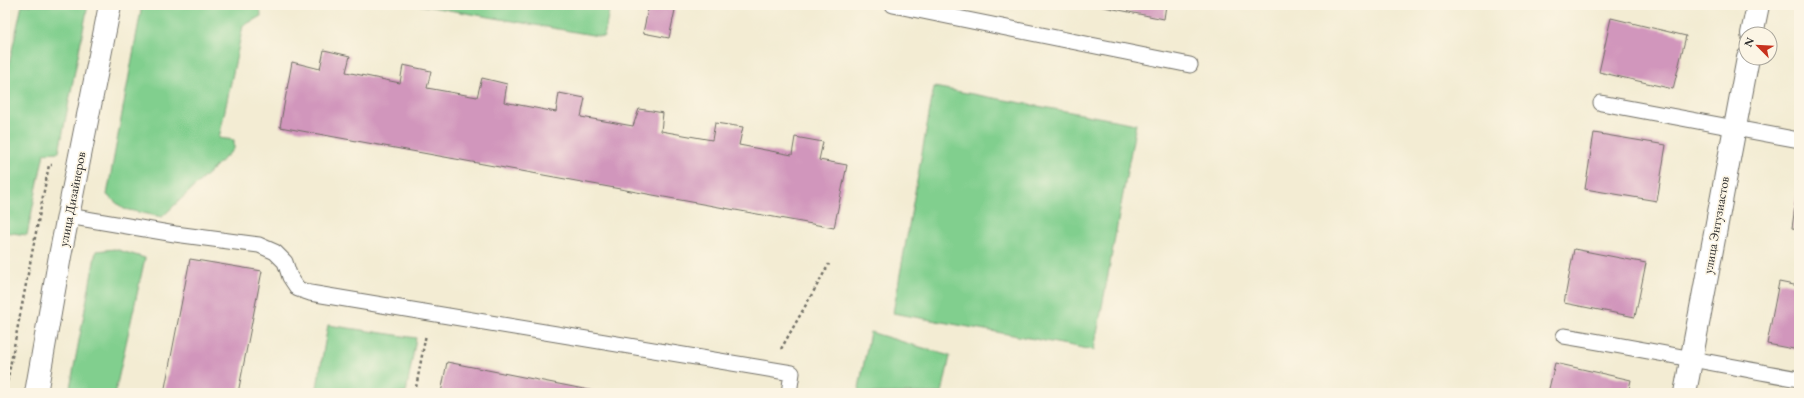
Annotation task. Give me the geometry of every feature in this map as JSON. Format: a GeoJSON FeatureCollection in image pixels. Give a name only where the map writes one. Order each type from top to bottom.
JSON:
{"type":"FeatureCollection","features":[{"type":"Feature","properties":{"kind":"street","name":"улица Дизайнеров"},"geometry":{"type":"LineString","coordinates":[[36,393],[68,216],[110,5]]}},
{"type":"Feature","properties":{"kind":"street"},"geometry":{"type":"LineString","coordinates":[[1754,26],[1758,5]]}},
{"type":"Feature","properties":{"kind":"street","name":"улица Энтузиастов"},"geometry":{"type":"LineString","coordinates":[[1685,393],[1746,66]]}},
{"type":"Feature","properties":{"kind":"lane"},"geometry":{"type":"LineString","coordinates":[[893,5],[1190,65]]}},
{"type":"Feature","properties":{"kind":"lane"},"geometry":{"type":"LineString","coordinates":[[1601,103],[1799,140]]}},
{"type":"Feature","properties":{"kind":"lane"},"geometry":{"type":"LineString","coordinates":[[68,216],[174,234],[259,245],[275,252],[285,262],[290,277],[298,289],[310,293],[792,373],[789,393]]}},
{"type":"Feature","properties":{"kind":"lane"},"geometry":{"type":"LineString","coordinates":[[1564,336],[1643,349],[1692,360],[1799,379]]}},
{"type":"Feature","properties":{"kind":"path"},"geometry":{"type":"LineString","coordinates":[[777,370],[781,348],[829,264]]}},
{"type":"Feature","properties":{"kind":"path"},"geometry":{"type":"LineString","coordinates":[[415,393],[430,313]]}},
{"type":"Feature","properties":{"kind":"green space"},"geometry":{"type":"Polygon","coordinates":[[[22,5],[88,5],[59,152],[44,153],[27,235],[5,232],[5,82],[22,5]]]}},
{"type":"Feature","properties":{"kind":"green space"},"geometry":{"type":"Polygon","coordinates":[[[142,5],[260,5],[261,16],[243,26],[219,138],[234,140],[234,149],[162,217],[124,209],[107,195],[142,5]]]}},
{"type":"Feature","properties":{"kind":"green space"},"geometry":{"type":"Polygon","coordinates":[[[420,5],[610,5],[604,37],[420,5]]]}},
{"type":"Feature","properties":{"kind":"green space"},"geometry":{"type":"Polygon","coordinates":[[[934,87],[1136,124],[1094,350],[893,313],[934,87]]]}},
{"type":"Feature","properties":{"kind":"green space"},"geometry":{"type":"Polygon","coordinates":[[[115,249],[145,258],[115,393],[69,393],[96,251],[115,249]]]}},
{"type":"Feature","properties":{"kind":"green space"},"geometry":{"type":"Polygon","coordinates":[[[328,325],[416,338],[406,393],[316,393],[328,325]]]}},
{"type":"Feature","properties":{"kind":"green space"},"geometry":{"type":"Polygon","coordinates":[[[870,332],[950,356],[942,393],[858,393],[870,332]]]}},
{"type":"Feature","properties":{"kind":"building"},"geometry":{"type":"Polygon","coordinates":[[[649,5],[675,10],[669,38],[643,33],[649,5]]]}},
{"type":"Feature","properties":{"kind":"building"},"geometry":{"type":"Polygon","coordinates":[[[1094,5],[1166,5],[1164,19],[1094,5]]]}},
{"type":"Feature","properties":{"kind":"building"},"geometry":{"type":"Polygon","coordinates":[[[1611,18],[1686,36],[1673,89],[1599,72],[1611,18]]]}},
{"type":"Feature","properties":{"kind":"building"},"geometry":{"type":"Polygon","coordinates":[[[324,50],[350,56],[346,72],[400,83],[403,65],[431,71],[427,88],[477,97],[482,78],[507,84],[504,102],[556,112],[559,93],[585,98],[581,117],[633,126],[639,109],[652,111],[663,113],[661,131],[712,140],[715,123],[743,127],[739,145],[792,155],[795,137],[823,142],[819,160],[847,165],[834,228],[280,127],[292,62],[320,69],[324,50]]]}},
{"type":"Feature","properties":{"kind":"building"},"geometry":{"type":"Polygon","coordinates":[[[1594,133],[1666,145],[1657,201],[1585,189],[1594,133]]]}},
{"type":"Feature","properties":{"kind":"building"},"geometry":{"type":"Polygon","coordinates":[[[1799,185],[1799,229],[1792,228],[1799,185]]]}},
{"type":"Feature","properties":{"kind":"building"},"geometry":{"type":"Polygon","coordinates":[[[1574,249],[1646,263],[1635,317],[1564,303],[1574,249]]]}},
{"type":"Feature","properties":{"kind":"building"},"geometry":{"type":"Polygon","coordinates":[[[190,259],[262,271],[238,393],[164,393],[190,259]]]}},
{"type":"Feature","properties":{"kind":"building"},"geometry":{"type":"Polygon","coordinates":[[[1779,282],[1799,286],[1799,350],[1767,344],[1779,282]]]}},
{"type":"Feature","properties":{"kind":"building"},"geometry":{"type":"Polygon","coordinates":[[[447,362],[599,392],[599,393],[441,393],[447,362]]]}},
{"type":"Feature","properties":{"kind":"building"},"geometry":{"type":"Polygon","coordinates":[[[1555,363],[1631,380],[1628,393],[1548,393],[1555,363]]]}}]}
